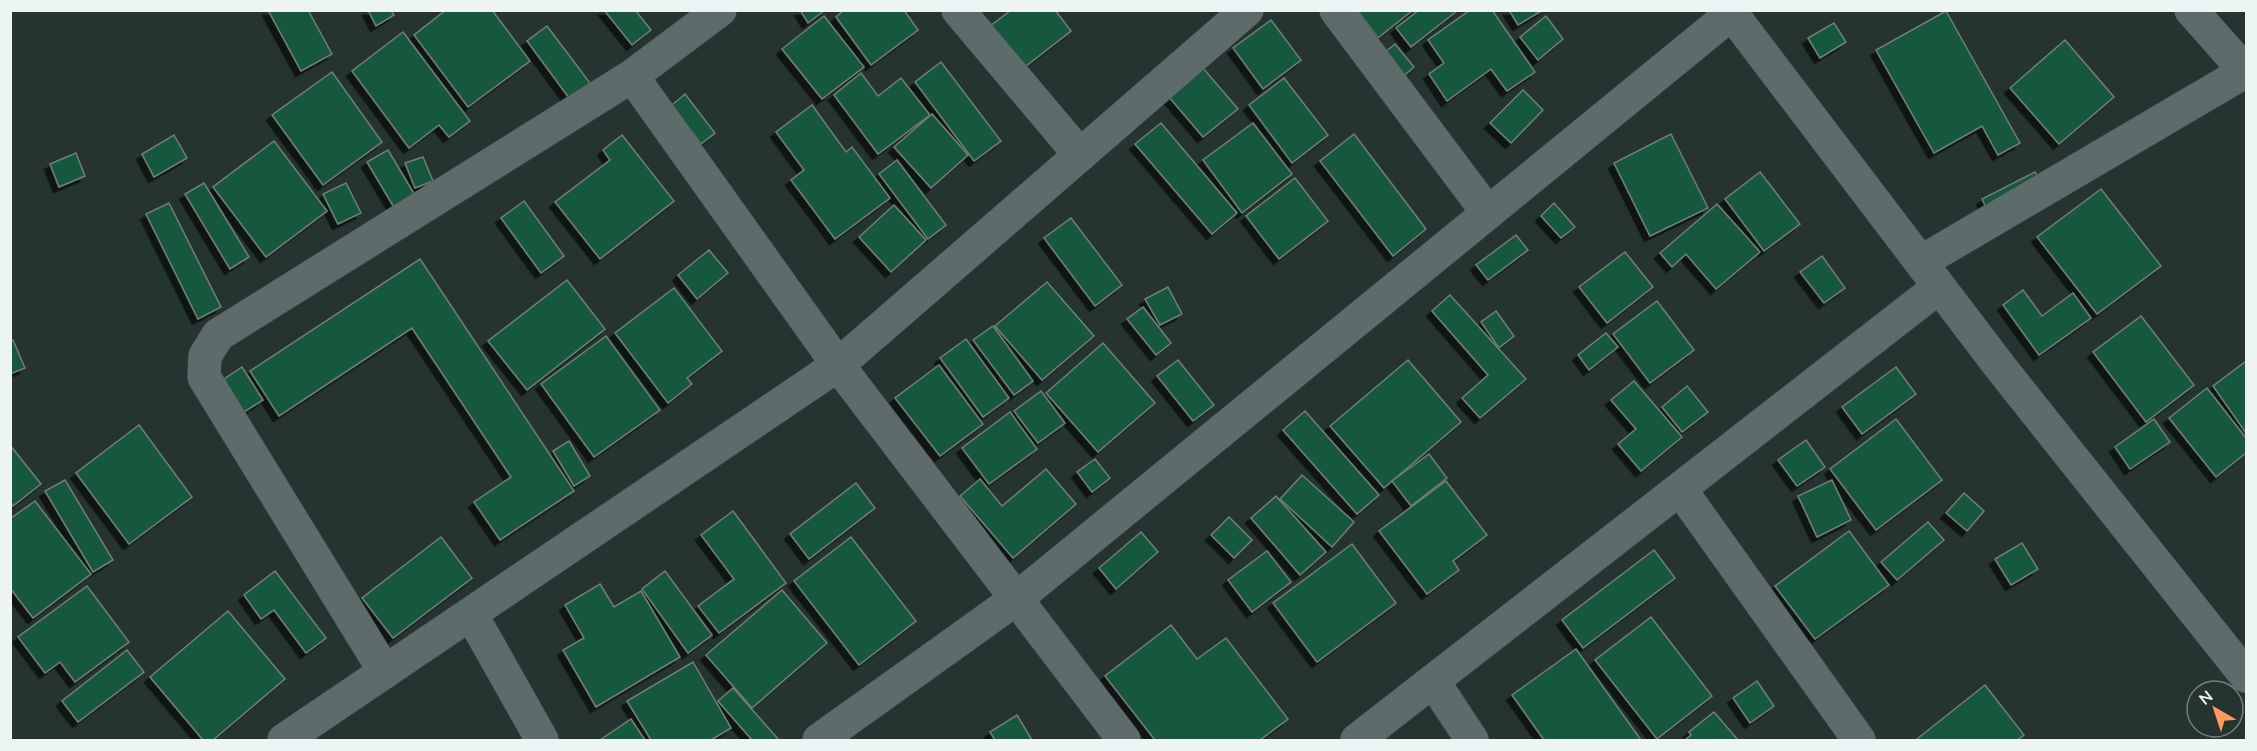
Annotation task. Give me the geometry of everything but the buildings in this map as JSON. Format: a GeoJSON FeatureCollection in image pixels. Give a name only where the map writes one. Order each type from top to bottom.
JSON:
{"type":"FeatureCollection","features":[{"type":"Feature","properties":{"kind":"street"},"geometry":{"type":"LineString","coordinates":[[385,672],[204,376],[205,356],[218,335],[632,76],[720,10]]}},
{"type":"Feature","properties":{"kind":"street"},"geometry":{"type":"LineString","coordinates":[[958,10],[1080,155]]}},
{"type":"Feature","properties":{"kind":"street"},"geometry":{"type":"LineString","coordinates":[[284,741],[838,365],[1247,10]]}},
{"type":"Feature","properties":{"kind":"street"},"geometry":{"type":"LineString","coordinates":[[1336,10],[1488,213]]}},
{"type":"Feature","properties":{"kind":"street"},"geometry":{"type":"LineString","coordinates":[[1357,741],[1680,489],[1930,275],[2246,72],[2191,10]]}},
{"type":"Feature","properties":{"kind":"street"},"geometry":{"type":"LineString","coordinates":[[819,741],[1016,599],[1730,12],[1930,275],[2247,676]]}},
{"type":"Feature","properties":{"kind":"street"},"geometry":{"type":"LineString","coordinates":[[632,76],[838,365],[1124,741]]}},
{"type":"Feature","properties":{"kind":"street"},"geometry":{"type":"LineString","coordinates":[[1680,489],[1859,741]]}},
{"type":"Feature","properties":{"kind":"street"},"geometry":{"type":"LineString","coordinates":[[471,614],[542,741]]}},
{"type":"Feature","properties":{"kind":"street"},"geometry":{"type":"LineString","coordinates":[[1433,681],[1472,741]]}}]}
